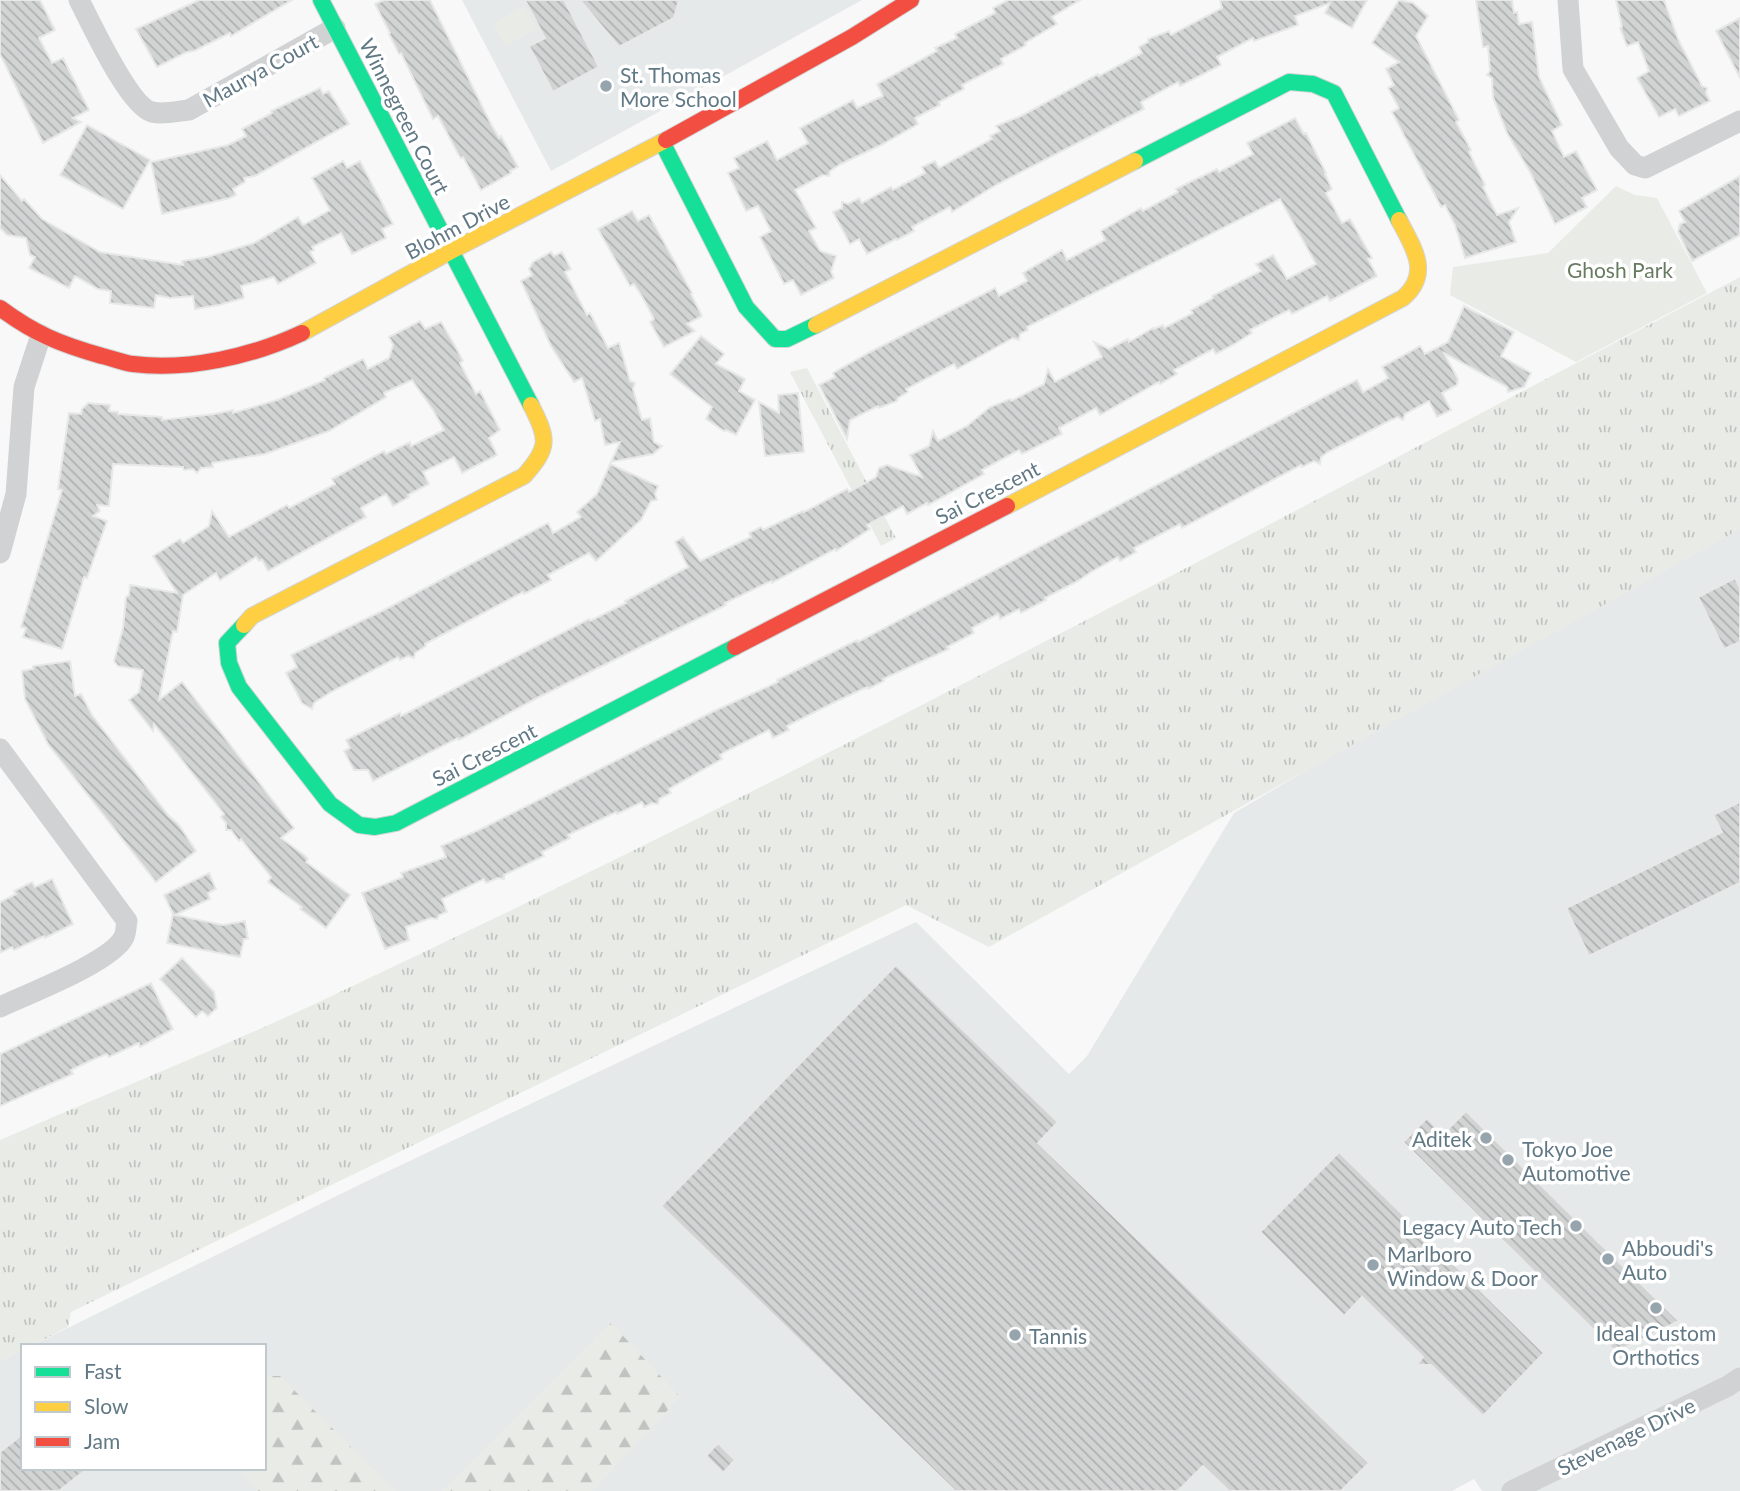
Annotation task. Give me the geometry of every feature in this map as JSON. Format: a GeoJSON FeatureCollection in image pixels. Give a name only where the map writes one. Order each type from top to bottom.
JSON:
{"type":"FeatureCollection","features":[{"type":"Feature","properties":{"kind":"street","name":"Maurya Court"},"geometry":{"type":"LineString","coordinates":[[79,0],[128,91],[149,112],[164,114],[189,110],[335,28]]}},
{"type":"Feature","properties":{"kind":"street","name":"Winnegreen Court"},"geometry":{"type":"LineString","coordinates":[[321,0],[452,251]]}},
{"type":"Feature","properties":{"kind":"street","name":"Blohm Drive"},"geometry":{"type":"LineString","coordinates":[[0,307],[41,335],[62,345],[133,364],[177,364],[226,359],[281,343],[322,324],[452,251],[662,142],[843,42],[911,0]]}},
{"type":"Feature","properties":{"kind":"street"},"geometry":{"type":"LineString","coordinates":[[1568,0],[1573,69],[1619,148],[1635,164],[1645,168],[1740,121]]}},
{"type":"Feature","properties":{"kind":"street","name":"Sai Crescent"},"geometry":{"type":"LineString","coordinates":[[452,251],[543,429],[542,456],[523,476],[251,616],[227,643],[229,663],[239,687],[330,804],[359,825],[375,827],[396,823],[1395,304],[1411,293],[1419,280],[1419,256],[1334,93],[1313,84],[1289,82],[787,338],[775,339],[747,307],[662,142]]}},
{"type":"Feature","properties":{"kind":"street"},"geometry":{"type":"LineString","coordinates":[[0,553],[16,494],[24,387],[41,335]]}},
{"type":"Feature","properties":{"kind":"street"},"geometry":{"type":"LineString","coordinates":[[0,749],[127,921],[125,936],[116,947],[96,962],[0,1007]]}},
{"type":"Feature","properties":{"kind":"street","name":"Stevenage Drive"},"geometry":{"type":"LineString","coordinates":[[1512,1491],[1740,1378]]}},
{"type":"Feature","properties":{"kind":"shaded area","name":"St. Thomas More School"},"geometry":{"type":"Polygon","coordinates":[[[462,0],[862,0],[551,171],[462,0]]]}},
{"type":"Feature","properties":{"kind":"shaded area"},"geometry":{"type":"Polygon","coordinates":[[[1740,514],[1740,1491],[1482,1491],[1474,1479],[1452,1491],[0,1491],[0,1361],[21,1351],[21,1470],[266,1470],[266,1344],[35,1344],[363,1183],[916,922],[1069,1074],[1087,1056],[1234,813],[1740,514]]]}},
{"type":"Feature","properties":{"kind":"green space"},"geometry":{"type":"Polygon","coordinates":[[[524,6],[537,28],[506,46],[493,24],[524,6]]]}},
{"type":"Feature","properties":{"kind":"green space","name":"Ghosh Park"},"geometry":{"type":"Polygon","coordinates":[[[1616,186],[1635,195],[1657,198],[1707,293],[1576,362],[1450,295],[1453,267],[1548,253],[1616,186]]]}},
{"type":"Feature","properties":{"kind":"green space"},"geometry":{"type":"Polygon","coordinates":[[[1740,277],[1740,529],[989,947],[906,905],[71,1312],[68,1327],[35,1344],[21,1344],[21,1351],[0,1361],[0,1140],[298,1012],[518,907],[869,732],[1740,277]]]}},
{"type":"Feature","properties":{"kind":"green space"},"geometry":{"type":"Polygon","coordinates":[[[807,368],[896,538],[881,546],[790,372],[807,368]]]}},
{"type":"Feature","properties":{"kind":"green space"},"geometry":{"type":"Polygon","coordinates":[[[611,1323],[680,1397],[592,1491],[442,1491],[611,1323]]]}},
{"type":"Feature","properties":{"kind":"green space"},"geometry":{"type":"Polygon","coordinates":[[[266,1376],[280,1376],[395,1491],[257,1491],[241,1470],[266,1470],[266,1376]]]}},
{"type":"Feature","properties":{"kind":"building"},"geometry":{"type":"Polygon","coordinates":[[[0,0],[40,0],[55,30],[39,38],[52,63],[63,58],[89,110],[73,118],[81,122],[43,143],[0,54],[0,0]]]}},
{"type":"Feature","properties":{"kind":"building"},"geometry":{"type":"Polygon","coordinates":[[[199,0],[292,0],[231,36],[230,33],[157,67],[136,29],[199,0]]]}},
{"type":"Feature","properties":{"kind":"building"},"geometry":{"type":"Polygon","coordinates":[[[384,0],[430,0],[490,122],[518,167],[510,171],[511,173],[481,190],[438,116],[433,119],[401,53],[399,54],[375,4],[384,0]]]}},
{"type":"Feature","properties":{"kind":"building"},"geometry":{"type":"Polygon","coordinates":[[[525,0],[564,0],[599,67],[553,92],[529,46],[545,38],[525,0]]]}},
{"type":"Feature","properties":{"kind":"building"},"geometry":{"type":"Polygon","coordinates":[[[580,0],[679,0],[674,18],[619,47],[580,0]]]}},
{"type":"Feature","properties":{"kind":"building"},"geometry":{"type":"Polygon","coordinates":[[[1008,0],[1080,0],[1052,17],[1057,24],[1001,59],[1003,64],[962,85],[964,89],[915,118],[918,124],[841,164],[830,171],[829,176],[823,175],[795,190],[816,228],[809,231],[820,251],[836,256],[831,272],[834,278],[801,295],[793,280],[784,284],[760,237],[771,231],[758,206],[746,211],[728,173],[739,168],[734,158],[767,141],[777,160],[808,143],[800,128],[853,100],[857,108],[883,96],[877,84],[937,51],[935,48],[957,38],[955,34],[995,13],[993,8],[1008,0]]]}},
{"type":"Feature","properties":{"kind":"building"},"geometry":{"type":"Polygon","coordinates":[[[1220,0],[1367,0],[1352,28],[1325,13],[1330,3],[1295,16],[1298,25],[1254,41],[1253,38],[1217,57],[1221,65],[1180,86],[1178,82],[1141,102],[1144,109],[996,185],[952,212],[950,207],[912,227],[914,231],[867,254],[859,239],[850,244],[833,212],[842,208],[842,202],[848,204],[859,198],[862,203],[891,187],[893,190],[925,173],[922,167],[935,161],[939,168],[992,139],[990,136],[1000,131],[996,126],[1021,116],[1142,53],[1139,47],[1148,42],[1148,39],[1169,31],[1171,35],[1222,8],[1220,0]]]}},
{"type":"Feature","properties":{"kind":"building"},"geometry":{"type":"Polygon","coordinates":[[[1399,0],[1413,3],[1428,16],[1416,36],[1459,120],[1456,122],[1471,150],[1469,152],[1485,185],[1483,187],[1497,215],[1518,208],[1509,222],[1516,242],[1465,258],[1455,225],[1445,205],[1441,207],[1392,112],[1399,108],[1388,88],[1394,85],[1386,69],[1399,62],[1372,43],[1399,0]]]}},
{"type":"Feature","properties":{"kind":"building"},"geometry":{"type":"Polygon","coordinates":[[[1476,0],[1512,0],[1519,24],[1532,22],[1539,77],[1562,125],[1552,131],[1564,157],[1576,151],[1597,190],[1582,198],[1587,207],[1555,224],[1530,172],[1507,133],[1493,97],[1492,78],[1487,75],[1490,71],[1488,46],[1483,47],[1476,0]]]}},
{"type":"Feature","properties":{"kind":"building"},"geometry":{"type":"Polygon","coordinates":[[[1616,0],[1664,0],[1678,39],[1702,86],[1707,88],[1710,101],[1679,116],[1675,109],[1659,117],[1637,78],[1649,71],[1638,42],[1627,46],[1620,28],[1622,27],[1616,0]]]}},
{"type":"Feature","properties":{"kind":"building"},"geometry":{"type":"Polygon","coordinates":[[[1740,18],[1740,78],[1716,31],[1740,18]]]}},
{"type":"Feature","properties":{"kind":"building"},"geometry":{"type":"Polygon","coordinates":[[[320,88],[323,94],[329,91],[349,124],[255,176],[244,178],[245,182],[233,189],[236,195],[230,198],[162,214],[151,162],[228,145],[246,136],[242,129],[272,113],[271,111],[320,88]]]}},
{"type":"Feature","properties":{"kind":"building"},"geometry":{"type":"Polygon","coordinates":[[[1295,118],[1304,134],[1306,133],[1326,173],[1332,189],[1326,193],[1342,223],[1350,219],[1372,258],[1368,259],[1377,276],[1330,301],[1327,296],[1292,314],[1289,310],[1250,330],[1252,333],[1216,354],[1213,349],[1174,370],[1177,374],[1100,415],[1096,408],[1059,428],[1062,434],[1022,454],[1019,450],[982,470],[984,474],[928,505],[927,503],[907,514],[903,506],[867,525],[870,529],[836,551],[835,549],[772,583],[771,581],[725,603],[726,605],[537,698],[459,740],[458,738],[373,781],[368,770],[354,770],[344,751],[350,748],[346,740],[400,713],[401,716],[589,619],[590,621],[626,603],[625,601],[688,567],[675,542],[683,537],[700,561],[751,537],[749,533],[761,527],[763,530],[804,512],[847,489],[849,492],[876,477],[879,468],[887,465],[922,477],[910,455],[929,446],[933,431],[938,441],[967,426],[990,407],[1010,399],[1011,401],[1044,384],[1048,369],[1055,382],[1102,357],[1094,342],[1109,349],[1128,339],[1129,342],[1153,328],[1163,325],[1164,328],[1193,313],[1191,310],[1213,298],[1212,296],[1261,271],[1256,264],[1273,255],[1287,279],[1316,264],[1280,199],[1027,327],[1028,330],[1020,334],[1019,340],[1013,338],[957,369],[954,364],[906,389],[908,392],[897,401],[879,408],[878,406],[850,420],[847,439],[819,385],[835,377],[833,373],[870,352],[995,288],[999,296],[1027,281],[1023,273],[1062,250],[1067,260],[1105,240],[1101,231],[1141,208],[1143,211],[1178,192],[1176,189],[1217,169],[1219,172],[1253,154],[1247,143],[1295,118]]]}},
{"type":"Feature","properties":{"kind":"building"},"geometry":{"type":"Polygon","coordinates":[[[87,125],[150,160],[123,209],[60,175],[87,125]]]}},
{"type":"Feature","properties":{"kind":"building"},"geometry":{"type":"Polygon","coordinates":[[[343,161],[347,168],[360,161],[393,224],[382,229],[386,238],[352,254],[341,233],[312,247],[314,250],[310,252],[316,263],[278,284],[274,277],[241,286],[244,298],[219,305],[195,309],[193,296],[170,298],[156,295],[154,308],[110,303],[111,291],[98,289],[75,276],[69,288],[29,268],[35,257],[30,255],[26,238],[7,235],[0,228],[0,175],[42,219],[100,252],[183,265],[182,261],[207,257],[254,243],[298,217],[303,225],[330,210],[312,178],[343,161]]]}},
{"type":"Feature","properties":{"kind":"building"},"geometry":{"type":"Polygon","coordinates":[[[1740,176],[1740,235],[1692,261],[1678,232],[1680,224],[1685,222],[1679,211],[1740,176]]]}},
{"type":"Feature","properties":{"kind":"building"},"geometry":{"type":"Polygon","coordinates":[[[632,211],[638,221],[649,215],[702,316],[687,324],[695,331],[664,347],[650,322],[654,319],[643,298],[634,284],[630,286],[598,229],[632,211]]]}},
{"type":"Feature","properties":{"kind":"building"},"geometry":{"type":"Polygon","coordinates":[[[551,252],[554,256],[562,252],[571,269],[565,272],[608,348],[619,343],[630,381],[635,383],[633,389],[642,420],[650,418],[654,442],[662,446],[653,454],[611,462],[620,442],[605,445],[600,419],[595,421],[582,378],[574,382],[551,346],[521,281],[532,275],[529,269],[533,262],[551,252]]]}},
{"type":"Feature","properties":{"kind":"building"},"geometry":{"type":"Polygon","coordinates":[[[1464,306],[1514,332],[1501,356],[1531,373],[1524,387],[1508,392],[1507,387],[1444,353],[1458,379],[1457,385],[1442,393],[1451,410],[1437,417],[1429,401],[1405,414],[1403,420],[1398,417],[1328,452],[1321,457],[1320,464],[1314,461],[1302,467],[1301,465],[1182,528],[1180,524],[1134,548],[1136,552],[1120,561],[1118,557],[1021,613],[1019,609],[1000,619],[998,614],[972,628],[974,633],[947,647],[949,649],[787,726],[789,730],[773,738],[769,730],[727,751],[720,755],[722,759],[669,789],[671,793],[659,799],[658,804],[652,803],[644,807],[642,802],[617,814],[616,812],[568,835],[570,838],[542,852],[544,856],[504,875],[504,879],[498,878],[486,883],[484,879],[442,899],[447,912],[439,915],[437,919],[431,918],[406,927],[409,940],[385,949],[362,893],[403,877],[401,873],[446,857],[441,846],[481,829],[857,640],[858,642],[1339,389],[1357,380],[1363,392],[1388,378],[1382,367],[1420,346],[1425,354],[1448,342],[1464,306]]]}},
{"type":"Feature","properties":{"kind":"building"},"geometry":{"type":"Polygon","coordinates":[[[420,321],[425,329],[441,322],[454,344],[463,361],[460,363],[476,394],[480,391],[500,430],[489,438],[497,455],[462,473],[454,457],[423,472],[429,484],[408,495],[409,497],[393,506],[386,494],[361,508],[366,517],[268,571],[262,560],[259,561],[256,557],[220,580],[216,573],[183,595],[177,632],[173,631],[159,700],[182,682],[294,828],[281,838],[304,855],[308,859],[306,862],[350,895],[326,928],[268,882],[271,877],[241,839],[239,841],[231,830],[226,830],[226,823],[221,817],[224,814],[154,724],[153,731],[129,700],[139,692],[143,670],[118,666],[114,661],[130,585],[177,593],[153,556],[180,539],[183,543],[209,526],[212,511],[229,537],[287,505],[289,508],[335,484],[332,479],[384,451],[386,454],[410,442],[411,446],[444,430],[412,380],[384,393],[386,397],[329,431],[265,454],[212,463],[213,467],[201,468],[197,473],[193,469],[184,470],[183,467],[113,464],[109,506],[97,505],[100,511],[93,516],[107,521],[87,578],[84,577],[62,649],[23,637],[26,628],[21,627],[62,490],[58,489],[69,413],[81,414],[88,403],[110,405],[109,411],[118,414],[162,417],[162,420],[233,410],[233,413],[277,400],[325,380],[324,378],[363,359],[368,369],[389,358],[393,345],[389,337],[420,321]]]}},
{"type":"Feature","properties":{"kind":"building"},"geometry":{"type":"Polygon","coordinates":[[[701,336],[724,354],[716,364],[745,379],[739,391],[755,400],[736,435],[724,431],[706,419],[712,407],[670,374],[701,336]]]}},
{"type":"Feature","properties":{"kind":"building"},"geometry":{"type":"Polygon","coordinates":[[[798,393],[804,452],[765,456],[759,402],[779,413],[778,395],[798,393]]]}},
{"type":"Feature","properties":{"kind":"building"},"geometry":{"type":"Polygon","coordinates":[[[610,464],[658,486],[655,494],[657,500],[651,501],[641,520],[596,561],[589,553],[548,575],[551,580],[425,644],[426,646],[415,653],[414,658],[408,656],[400,660],[398,657],[331,692],[314,703],[312,709],[302,703],[286,673],[297,667],[291,655],[384,610],[548,523],[553,533],[581,517],[577,512],[597,494],[610,464]]]}},
{"type":"Feature","properties":{"kind":"building"},"geometry":{"type":"Polygon","coordinates":[[[1735,578],[1740,588],[1740,642],[1724,649],[1698,597],[1735,578]]]}},
{"type":"Feature","properties":{"kind":"building"},"geometry":{"type":"Polygon","coordinates":[[[70,661],[75,696],[81,694],[92,715],[168,815],[179,825],[196,851],[156,882],[48,744],[25,699],[22,671],[33,669],[33,666],[70,661]]]}},
{"type":"Feature","properties":{"kind":"building"},"geometry":{"type":"Polygon","coordinates":[[[1740,802],[1740,883],[1589,956],[1566,908],[1722,832],[1713,815],[1740,802]]]}},
{"type":"Feature","properties":{"kind":"building"},"geometry":{"type":"Polygon","coordinates":[[[209,873],[216,889],[208,893],[210,899],[175,915],[223,925],[245,921],[248,939],[244,939],[240,957],[167,943],[173,914],[164,895],[209,873]]]}},
{"type":"Feature","properties":{"kind":"building"},"geometry":{"type":"Polygon","coordinates":[[[52,879],[73,924],[45,938],[44,936],[14,950],[12,947],[0,953],[0,902],[32,882],[35,887],[52,879]]]}},
{"type":"Feature","properties":{"kind":"building"},"geometry":{"type":"Polygon","coordinates":[[[182,958],[214,992],[217,1008],[208,1016],[202,1011],[196,1017],[160,979],[182,958]]]}},
{"type":"Feature","properties":{"kind":"building","name":"Tannis"},"geometry":{"type":"Polygon","coordinates":[[[896,965],[1058,1122],[1038,1143],[1369,1463],[1341,1491],[1229,1491],[1203,1466],[1178,1491],[955,1491],[661,1206],[896,965]]]}},
{"type":"Feature","properties":{"kind":"building"},"geometry":{"type":"Polygon","coordinates":[[[151,983],[173,1029],[140,1047],[139,1043],[109,1057],[107,1054],[92,1060],[71,1070],[73,1074],[0,1106],[0,1054],[151,983]]]}},
{"type":"Feature","properties":{"kind":"building"},"geometry":{"type":"Polygon","coordinates":[[[1466,1111],[1679,1321],[1616,1352],[1403,1142],[1427,1118],[1443,1134],[1466,1111]]]}},
{"type":"Feature","properties":{"kind":"building","name":"Marlboro Window & Door"},"geometry":{"type":"Polygon","coordinates":[[[1339,1152],[1544,1353],[1483,1416],[1431,1365],[1416,1365],[1423,1357],[1362,1297],[1344,1316],[1260,1232],[1339,1152]]]}},
{"type":"Feature","properties":{"kind":"building"},"geometry":{"type":"Polygon","coordinates":[[[21,1436],[21,1470],[85,1470],[59,1491],[0,1491],[0,1452],[21,1436]]]}},
{"type":"Feature","properties":{"kind":"building"},"geometry":{"type":"Polygon","coordinates":[[[718,1443],[735,1460],[723,1473],[706,1456],[718,1443]]]}},
{"type":"Feature","properties":{"kind":"traffic: fast"},"geometry":{"type":"LineString","coordinates":[[321,0],[531,405]]}},
{"type":"Feature","properties":{"kind":"traffic: fast"},"geometry":{"type":"LineString","coordinates":[[1135,161],[1289,82],[1313,84],[1334,93],[1399,220]]}},
{"type":"Feature","properties":{"kind":"traffic: fast"},"geometry":{"type":"LineString","coordinates":[[662,142],[746,307],[775,339],[787,339],[816,325]]}},
{"type":"Feature","properties":{"kind":"traffic: fast"},"geometry":{"type":"LineString","coordinates":[[244,625],[227,643],[229,663],[239,687],[330,804],[359,825],[375,827],[396,823],[735,647]]}},
{"type":"Feature","properties":{"kind":"traffic: slow"},"geometry":{"type":"LineString","coordinates":[[302,333],[451,251],[666,140]]}},
{"type":"Feature","properties":{"kind":"traffic: slow"},"geometry":{"type":"LineString","coordinates":[[816,325],[1135,161]]}},
{"type":"Feature","properties":{"kind":"traffic: slow"},"geometry":{"type":"LineString","coordinates":[[1007,506],[1403,298],[1412,289],[1418,269],[1414,250],[1399,220]]}},
{"type":"Feature","properties":{"kind":"traffic: slow"},"geometry":{"type":"LineString","coordinates":[[244,625],[252,616],[524,476],[538,457],[544,442],[541,426],[531,405]]}},
{"type":"Feature","properties":{"kind":"traffic: jam"},"geometry":{"type":"LineString","coordinates":[[666,140],[852,37],[911,0]]}},
{"type":"Feature","properties":{"kind":"traffic: jam"},"geometry":{"type":"LineString","coordinates":[[0,308],[25,325],[60,342],[121,362],[154,366],[220,360],[263,349],[302,333]]}},
{"type":"Feature","properties":{"kind":"traffic: jam"},"geometry":{"type":"LineString","coordinates":[[735,647],[1007,506]]}},
{"type":"Feature","properties":{"kind":"place","name":"St. Thomas More School"},"geometry":{"type":"Point","coordinates":[606,86]}},
{"type":"Feature","properties":{"kind":"place","name":"Aditek"},"geometry":{"type":"Point","coordinates":[1486,1138]}},
{"type":"Feature","properties":{"kind":"place","name":"Tokyo Joe Automotive"},"geometry":{"type":"Point","coordinates":[1508,1160]}},
{"type":"Feature","properties":{"kind":"place","name":"Legacy Auto Tech"},"geometry":{"type":"Point","coordinates":[1576,1226]}},
{"type":"Feature","properties":{"kind":"place","name":"Abboudi's Auto"},"geometry":{"type":"Point","coordinates":[1608,1259]}},
{"type":"Feature","properties":{"kind":"place","name":"Marlboro Window & Door"},"geometry":{"type":"Point","coordinates":[1373,1265]}},
{"type":"Feature","properties":{"kind":"place","name":"Ideal Custom Orthotics"},"geometry":{"type":"Point","coordinates":[1656,1308]}},
{"type":"Feature","properties":{"kind":"place","name":"Tannis"},"geometry":{"type":"Point","coordinates":[1015,1335]}}]}
